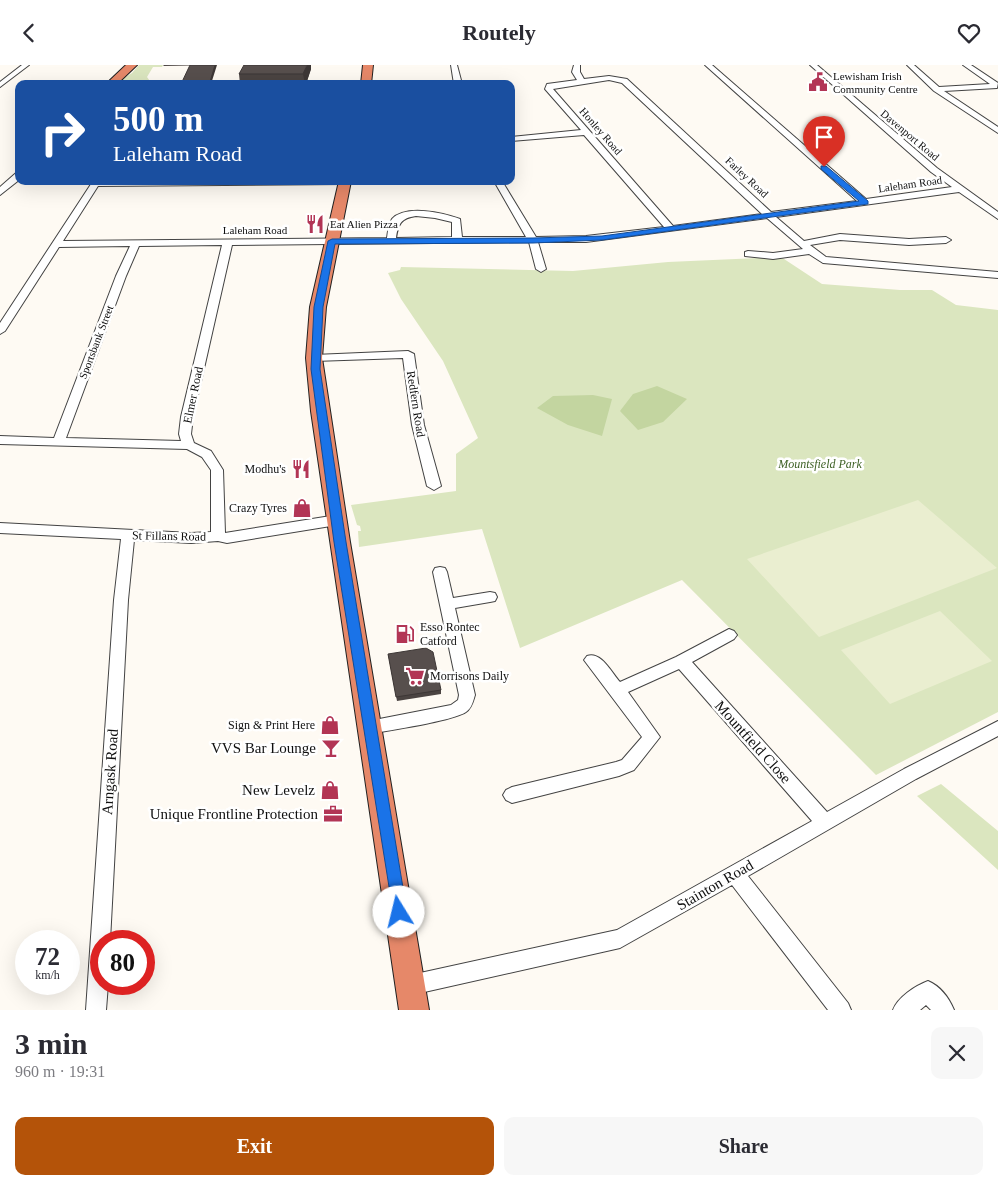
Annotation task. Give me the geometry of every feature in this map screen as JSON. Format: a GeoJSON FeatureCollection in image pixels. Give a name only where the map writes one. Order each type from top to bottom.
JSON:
{"type":"FeatureCollection","features":[{"type":"Feature","properties":{"kind":"highway"},"geometry":{"type":"LineString","coordinates":[[114,80],[132,65]]}},
{"type":"Feature","properties":{"kind":"highway"},"geometry":{"type":"LineString","coordinates":[[365,80],[368,65]]}},
{"type":"Feature","properties":{"kind":"highway"},"geometry":{"type":"LineString","coordinates":[[344,185],[318,307],[314,357],[320,411],[414,1010]]}},
{"type":"Feature","properties":{"kind":"street"},"geometry":{"type":"LineString","coordinates":[[0,85],[26,65]]}},
{"type":"Feature","properties":{"kind":"street"},"geometry":{"type":"LineString","coordinates":[[454,65],[457,80]]}},
{"type":"Feature","properties":{"kind":"street"},"geometry":{"type":"LineString","coordinates":[[577,65],[576,72],[582,81]]}},
{"type":"Feature","properties":{"kind":"street","name":"Davenport Road"},"geometry":{"type":"LineString","coordinates":[[813,65],[911,151],[998,216]]}},
{"type":"Feature","properties":{"kind":"street"},"geometry":{"type":"LineString","coordinates":[[910,65],[937,89],[998,131]]}},
{"type":"Feature","properties":{"kind":"street"},"geometry":{"type":"LineString","coordinates":[[937,89],[997,86],[966,65]]}},
{"type":"Feature","properties":{"kind":"street"},"geometry":{"type":"LineString","coordinates":[[710,67],[865,203]]}},
{"type":"Feature","properties":{"kind":"street","name":"Farley Road"},"geometry":{"type":"LineString","coordinates":[[582,81],[614,78],[624,81],[801,244],[828,261],[998,275]]}},
{"type":"Feature","properties":{"kind":"street","name":"Honley Road"},"geometry":{"type":"LineString","coordinates":[[582,81],[555,84],[550,86],[549,89],[671,229]]}},
{"type":"Feature","properties":{"kind":"street"},"geometry":{"type":"LineString","coordinates":[[981,120],[998,118]]}},
{"type":"Feature","properties":{"kind":"street"},"geometry":{"type":"LineString","coordinates":[[515,139],[587,132]]}},
{"type":"Feature","properties":{"kind":"street"},"geometry":{"type":"LineString","coordinates":[[0,192],[15,179]]}},
{"type":"Feature","properties":{"kind":"street"},"geometry":{"type":"LineString","coordinates":[[0,331],[94,185]]}},
{"type":"Feature","properties":{"kind":"street"},"geometry":{"type":"LineString","coordinates":[[500,185],[533,241],[541,269]]}},
{"type":"Feature","properties":{"kind":"street","name":"Laleham Road"},"geometry":{"type":"LineString","coordinates":[[57,244],[533,241],[602,238],[960,189]]}},
{"type":"Feature","properties":{"kind":"street"},"geometry":{"type":"LineString","coordinates":[[391,241],[394,223],[397,219],[406,215],[421,214],[437,215],[457,221],[457,240]]}},
{"type":"Feature","properties":{"kind":"street"},"geometry":{"type":"LineString","coordinates":[[801,244],[840,237],[909,242],[946,241]]}},
{"type":"Feature","properties":{"kind":"street","name":"Elmer Road"},"geometry":{"type":"LineString","coordinates":[[189,445],[185,434],[187,417],[228,242]]}},
{"type":"Feature","properties":{"kind":"street","name":"Sportsbank Street"},"geometry":{"type":"LineString","coordinates":[[58,442],[121,276],[136,243]]}},
{"type":"Feature","properties":{"kind":"street"},"geometry":{"type":"LineString","coordinates":[[748,254],[773,256],[810,251]]}},
{"type":"Feature","properties":{"kind":"street","name":"Redfern Road"},"geometry":{"type":"LineString","coordinates":[[314,357],[408,354],[418,425],[434,486]]}},
{"type":"Feature","properties":{"kind":"street"},"geometry":{"type":"LineString","coordinates":[[0,440],[189,445],[207,454],[217,470],[218,536]]}},
{"type":"Feature","properties":{"kind":"street","name":"St Fillans Road"},"geometry":{"type":"LineString","coordinates":[[0,528],[191,538],[218,536],[227,538],[337,520]]}},
{"type":"Feature","properties":{"kind":"street","name":"Arngask Road"},"geometry":{"type":"LineString","coordinates":[[96,1010],[121,601],[128,535]]}},
{"type":"Feature","properties":{"kind":"street"},"geometry":{"type":"LineString","coordinates":[[370,727],[452,711],[460,708],[465,703],[467,695],[440,572]]}},
{"type":"Feature","properties":{"kind":"street"},"geometry":{"type":"LineString","coordinates":[[447,604],[490,597]]}},
{"type":"Feature","properties":{"kind":"street"},"geometry":{"type":"LineString","coordinates":[[618,691],[681,661],[729,635]]}},
{"type":"Feature","properties":{"kind":"street"},"geometry":{"type":"LineString","coordinates":[[512,795],[619,769],[628,765],[652,737],[592,660]]}},
{"type":"Feature","properties":{"kind":"street","name":"Mountfield Close"},"geometry":{"type":"LineString","coordinates":[[681,661],[825,823]]}},
{"type":"Feature","properties":{"kind":"street","name":"Stainton Road"},"geometry":{"type":"LineString","coordinates":[[411,985],[620,939],[910,774],[998,728]]}},
{"type":"Feature","properties":{"kind":"street"},"geometry":{"type":"LineString","coordinates":[[735,874],[841,1010]]}},
{"type":"Feature","properties":{"kind":"street"},"geometry":{"type":"LineString","coordinates":[[903,1010],[928,991],[944,1010]]}},
{"type":"Feature","properties":{"kind":"green space"},"geometry":{"type":"Polygon","coordinates":[[[139,65],[163,65],[162,67],[153,67],[147,77],[149,80],[120,80],[132,73],[139,65]]]}},
{"type":"Feature","properties":{"kind":"green space","name":"Mountsfield Park"},"geometry":{"type":"Polygon","coordinates":[[[781,257],[822,284],[900,290],[932,290],[956,305],[998,310],[998,712],[876,775],[682,580],[520,648],[482,529],[359,547],[358,531],[361,531],[360,526],[357,525],[351,505],[456,491],[456,454],[478,438],[443,361],[401,299],[388,273],[400,270],[401,267],[573,271],[668,262],[781,257]]]}},
{"type":"Feature","properties":{"kind":"green space"},"geometry":{"type":"Polygon","coordinates":[[[657,386],[687,399],[663,422],[638,430],[620,411],[633,394],[657,386]]]}},
{"type":"Feature","properties":{"kind":"green space"},"geometry":{"type":"Polygon","coordinates":[[[593,395],[612,399],[602,436],[568,425],[537,408],[553,396],[593,395]]]}},
{"type":"Feature","properties":{"kind":"green space"},"geometry":{"type":"Polygon","coordinates":[[[918,500],[997,568],[819,637],[747,559],[918,500]]]}},
{"type":"Feature","properties":{"kind":"green space"},"geometry":{"type":"Polygon","coordinates":[[[940,611],[992,661],[890,704],[841,650],[940,611]]]}},
{"type":"Feature","properties":{"kind":"green space"},"geometry":{"type":"Polygon","coordinates":[[[941,784],[998,831],[998,870],[917,796],[941,784]]]}},
{"type":"Feature","properties":{"kind":"building"},"geometry":{"type":"Polygon","coordinates":[[[190,65],[215,65],[211,80],[183,80],[190,65]]]}},
{"type":"Feature","properties":{"kind":"building"},"geometry":{"type":"Polygon","coordinates":[[[244,65],[307,65],[303,74],[239,74],[244,65]]]}},
{"type":"Feature","properties":{"kind":"building","name":"Morrisons Daily"},"geometry":{"type":"Polygon","coordinates":[[[426,648],[433,652],[441,690],[396,697],[388,654],[426,648]]]}},
{"type":"Feature","properties":{"kind":"place","name":"Lewisham Irish Community Centre"},"geometry":{"type":"Point","coordinates":[818,82]}},
{"type":"Feature","properties":{"kind":"place","name":"Eat Alien Pizza"},"geometry":{"type":"Point","coordinates":[315,224]}},
{"type":"Feature","properties":{"kind":"place","name":"Modhu's"},"geometry":{"type":"Point","coordinates":[301,469]}},
{"type":"Feature","properties":{"kind":"place","name":"Crazy Tyres"},"geometry":{"type":"Point","coordinates":[302,508]}},
{"type":"Feature","properties":{"kind":"place","name":"Esso Rontec Catford"},"geometry":{"type":"Point","coordinates":[405,634]}},
{"type":"Feature","properties":{"kind":"place","name":"Morrisons Daily"},"geometry":{"type":"Point","coordinates":[415,676]}},
{"type":"Feature","properties":{"kind":"place","name":"Sign & Print Here"},"geometry":{"type":"Point","coordinates":[330,725]}},
{"type":"Feature","properties":{"kind":"place","name":"VVS Bar Lounge"},"geometry":{"type":"Point","coordinates":[331,748]}},
{"type":"Feature","properties":{"kind":"place","name":"New Levelz"},"geometry":{"type":"Point","coordinates":[330,790]}},
{"type":"Feature","properties":{"kind":"place","name":"Unique Frontline Protection"},"geometry":{"type":"Point","coordinates":[333,814]}},
{"type":"Feature","properties":{"kind":"route"},"geometry":{"type":"LineString","coordinates":[[399,912],[340,542],[315,369],[314,357],[318,307],[332,241],[533,241],[602,238],[865,203],[824,167]]}}]}
